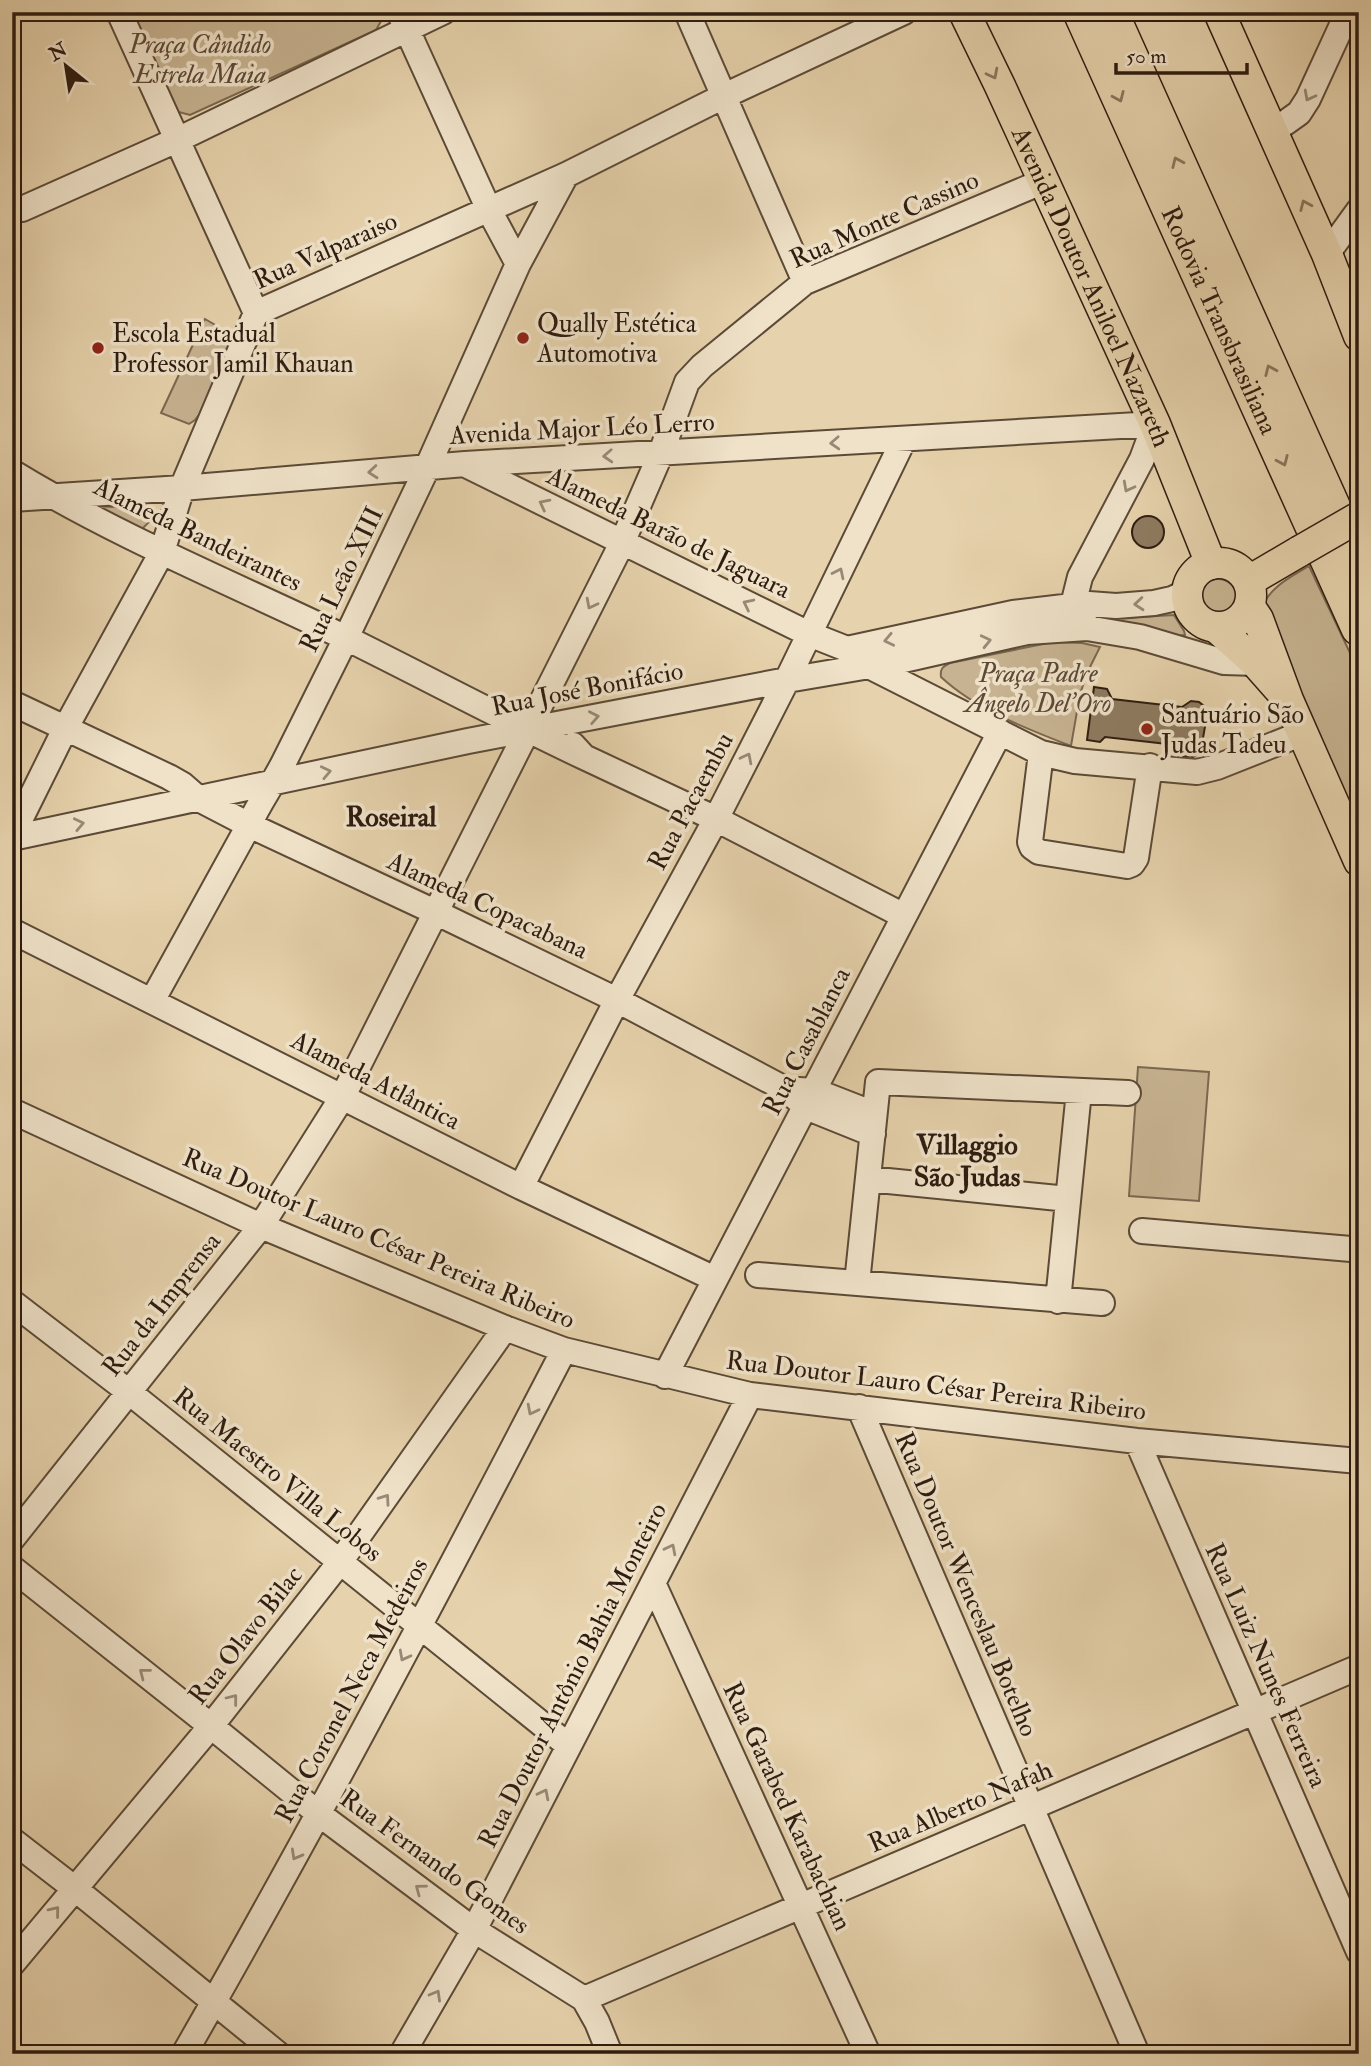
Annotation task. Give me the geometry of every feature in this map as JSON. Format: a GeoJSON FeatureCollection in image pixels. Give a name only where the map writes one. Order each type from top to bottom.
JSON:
{"type":"FeatureCollection","features":[{"type":"Feature","properties":{"kind":"highway","name":"Rodovia Transbrasiliana"},"geometry":{"type":"LineString","coordinates":[[1081,12],[1359,628]]}},
{"type":"Feature","properties":{"kind":"highway","name":"Rodovia Transbrasiliana"},"geometry":{"type":"LineString","coordinates":[[1110,12],[1359,566]]}},
{"type":"Feature","properties":{"kind":"main road","name":"Avenida Doutor Aniloel Nazareth"},"geometry":{"type":"LineString","coordinates":[[964,12],[1155,424],[1211,564]]}},
{"type":"Feature","properties":{"kind":"main road"},"geometry":{"type":"LineString","coordinates":[[1219,12],[1327,254],[1359,336]]}},
{"type":"Feature","properties":{"kind":"main road"},"geometry":{"type":"LineString","coordinates":[[1213,627],[1227,627],[1237,623],[1245,616],[1250,594],[1300,551],[1359,517]]}},
{"type":"Feature","properties":{"kind":"main road"},"geometry":{"type":"LineString","coordinates":[[1288,700],[1256,663],[1192,613],[1187,592],[1195,573],[1211,564],[1234,566],[1242,572],[1288,700],[1359,861]]}},
{"type":"Feature","properties":{"kind":"street"},"geometry":{"type":"LineString","coordinates":[[119,12],[256,313]]}},
{"type":"Feature","properties":{"kind":"street"},"geometry":{"type":"LineString","coordinates":[[22,209],[177,140],[403,21],[443,12]]}},
{"type":"Feature","properties":{"kind":"street"},"geometry":{"type":"LineString","coordinates":[[687,12],[805,282]]}},
{"type":"Feature","properties":{"kind":"street","name":"Rua Valparaiso"},"geometry":{"type":"LineString","coordinates":[[12,837],[65,729],[162,552],[182,488],[256,313],[566,175],[724,96],[904,12]]}},
{"type":"Feature","properties":{"kind":"street"},"geometry":{"type":"LineString","coordinates":[[1270,127],[1285,123],[1299,113],[1348,12]]}},
{"type":"Feature","properties":{"kind":"street"},"geometry":{"type":"LineString","coordinates":[[403,21],[489,210],[518,264]]}},
{"type":"Feature","properties":{"kind":"street","name":"Rua Leão XIII"},"geometry":{"type":"LineString","coordinates":[[152,1001],[258,804],[273,783],[346,638],[427,468],[518,264],[566,175]]}},
{"type":"Feature","properties":{"kind":"street","name":"Rua Monte Cassino"},"geometry":{"type":"LineString","coordinates":[[343,1096],[622,543],[661,453],[687,382],[702,366],[805,282],[1044,181]]}},
{"type":"Feature","properties":{"kind":"street"},"geometry":{"type":"LineString","coordinates":[[1327,254],[1359,210]]}},
{"type":"Feature","properties":{"kind":"street"},"geometry":{"type":"LineString","coordinates":[[1087,628],[1075,597],[1080,578],[1142,459],[1155,424]]}},
{"type":"Feature","properties":{"kind":"street","name":"Avenida Major Léo Lerro"},"geometry":{"type":"LineString","coordinates":[[12,499],[466,464],[1155,424]]}},
{"type":"Feature","properties":{"kind":"street","name":"Rua Pacaembu"},"geometry":{"type":"LineString","coordinates":[[521,1187],[617,1000],[716,819],[810,634],[904,439]]}},
{"type":"Feature","properties":{"kind":"street","name":"Alameda Barão de Jaguara"},"geometry":{"type":"LineString","coordinates":[[466,464],[810,634]]}},
{"type":"Feature","properties":{"kind":"street","name":"Alameda Bandeirantes"},"geometry":{"type":"LineString","coordinates":[[12,472],[51,496],[162,552],[346,638],[527,730],[716,819],[904,916]]}},
{"type":"Feature","properties":{"kind":"street"},"geometry":{"type":"LineString","coordinates":[[810,634],[847,649],[1013,613],[1077,605],[1154,603],[1172,600],[1187,592]]}},
{"type":"Feature","properties":{"kind":"street"},"geometry":{"type":"LineString","coordinates":[[1175,646],[1197,641],[1213,627]]}},
{"type":"Feature","properties":{"kind":"street","name":"Rua José Bonifácio"},"geometry":{"type":"LineString","coordinates":[[12,837],[527,730],[869,666],[1027,632],[1087,628],[1140,637],[1224,662],[1256,663]]}},
{"type":"Feature","properties":{"kind":"street"},"geometry":{"type":"LineString","coordinates":[[928,696],[923,683],[924,675],[928,667],[947,650]]}},
{"type":"Feature","properties":{"kind":"street"},"geometry":{"type":"LineString","coordinates":[[869,666],[1041,753],[1075,761],[1197,772],[1303,733]]}},
{"type":"Feature","properties":{"kind":"street"},"geometry":{"type":"LineString","coordinates":[[552,681],[562,723],[573,744],[584,757]]}},
{"type":"Feature","properties":{"kind":"street","name":"Alameda Copacabana"},"geometry":{"type":"LineString","coordinates":[[12,702],[183,785],[199,799],[249,825],[617,1000],[787,1090],[873,1124]]}},
{"type":"Feature","properties":{"kind":"street","name":"Rua Casablanca"},"geometry":{"type":"LineString","coordinates":[[665,1376],[1000,732]]}},
{"type":"Feature","properties":{"kind":"street"},"geometry":{"type":"LineString","coordinates":[[1041,753],[1030,842],[1032,847],[1039,852],[1127,866],[1136,858],[1150,766]]}},
{"type":"Feature","properties":{"kind":"street","name":"Alameda Atlântica"},"geometry":{"type":"LineString","coordinates":[[12,931],[521,1187],[715,1279]]}},
{"type":"Feature","properties":{"kind":"street"},"geometry":{"type":"LineString","coordinates":[[857,1283],[878,1082],[1128,1093]]}},
{"type":"Feature","properties":{"kind":"street"},"geometry":{"type":"LineString","coordinates":[[1058,1301],[1079,1091]]}},
{"type":"Feature","properties":{"kind":"street","name":"Rua da Imprensa"},"geometry":{"type":"LineString","coordinates":[[12,1539],[261,1226],[343,1096]]}},
{"type":"Feature","properties":{"kind":"street","name":"Rua Doutor Lauro César Pereira Ribeiro"},"geometry":{"type":"LineString","coordinates":[[12,1111],[261,1226],[564,1350],[750,1395],[1136,1441],[1359,1461]]}},
{"type":"Feature","properties":{"kind":"street"},"geometry":{"type":"LineString","coordinates":[[868,1179],[1068,1199]]}},
{"type":"Feature","properties":{"kind":"street"},"geometry":{"type":"LineString","coordinates":[[1142,1231],[1350,1249],[1359,1246]]}},
{"type":"Feature","properties":{"kind":"street"},"geometry":{"type":"LineString","coordinates":[[758,1275],[1102,1303]]}},
{"type":"Feature","properties":{"kind":"street","name":"Rua Maestro Villa Lobos"},"geometry":{"type":"LineString","coordinates":[[12,1302],[129,1392],[569,1746]]}},
{"type":"Feature","properties":{"kind":"street","name":"Rua Olavo Bilac"},"geometry":{"type":"LineString","coordinates":[[12,1964],[211,1726],[340,1562],[505,1328]]}},
{"type":"Feature","properties":{"kind":"street","name":"Rua Coronel Neca Medeiros"},"geometry":{"type":"LineString","coordinates":[[184,2054],[420,1628],[564,1350]]}},
{"type":"Feature","properties":{"kind":"street","name":"Rua Doutor Antônio Bahia Monteiro"},"geometry":{"type":"LineString","coordinates":[[402,2054],[474,1930],[750,1395]]}},
{"type":"Feature","properties":{"kind":"street","name":"Rua Doutor Wenceslau Botelho"},"geometry":{"type":"LineString","coordinates":[[859,1407],[1137,2054]]}},
{"type":"Feature","properties":{"kind":"street","name":"Rua Luiz Nunes Ferreira"},"geometry":{"type":"LineString","coordinates":[[1136,1441],[1359,1952]]}},
{"type":"Feature","properties":{"kind":"street","name":"Rua Fernando Gomes"},"geometry":{"type":"LineString","coordinates":[[12,1568],[319,1814],[474,1930],[584,1999]]}},
{"type":"Feature","properties":{"kind":"street","name":"Rua Garabed Karabachian"},"geometry":{"type":"LineString","coordinates":[[653,1583],[868,2054]]}},
{"type":"Feature","properties":{"kind":"street","name":"Rua Alberto Nafah"},"geometry":{"type":"LineString","coordinates":[[584,1999],[1359,1667]]}},
{"type":"Feature","properties":{"kind":"street"},"geometry":{"type":"LineString","coordinates":[[12,1840],[278,2054]]}},
{"type":"Feature","properties":{"kind":"street"},"geometry":{"type":"LineString","coordinates":[[584,1999],[610,2054]]}},
{"type":"Feature","properties":{"kind":"green space","name":"Praça Cândido Estrela Maia"},"geometry":{"type":"Polygon","coordinates":[[[126,12],[385,14],[376,30],[190,115],[171,110],[126,12]]]}},
{"type":"Feature","properties":{"kind":"green space"},"geometry":{"type":"Polygon","coordinates":[[[205,319],[236,337],[200,414],[189,424],[161,413],[205,319]]]}},
{"type":"Feature","properties":{"kind":"green space"},"geometry":{"type":"Polygon","coordinates":[[[95,506],[151,509],[152,519],[141,530],[95,506]]]}},
{"type":"Feature","properties":{"kind":"green space"},"geometry":{"type":"Polygon","coordinates":[[[1309,566],[1359,672],[1359,842],[1261,611],[1274,590],[1309,566]]]}},
{"type":"Feature","properties":{"kind":"green space"},"geometry":{"type":"Polygon","coordinates":[[[1218,579],[1231,585],[1237,598],[1231,611],[1218,617],[1205,611],[1199,598],[1205,585],[1218,579]]]}},
{"type":"Feature","properties":{"kind":"green space"},"geometry":{"type":"Polygon","coordinates":[[[1174,615],[1185,635],[1168,637],[1117,622],[1119,616],[1174,615]]]}},
{"type":"Feature","properties":{"kind":"green space","name":"Praça Padre Ângelo Del'Oro"},"geometry":{"type":"Polygon","coordinates":[[[1053,642],[1100,647],[1080,694],[1071,746],[985,708],[941,677],[942,668],[950,663],[1053,642]]]}},
{"type":"Feature","properties":{"kind":"green space"},"geometry":{"type":"Polygon","coordinates":[[[1138,1067],[1209,1072],[1199,1201],[1129,1196],[1138,1067]]]}},
{"type":"Feature","properties":{"kind":"building"},"geometry":{"type":"Polygon","coordinates":[[[1148,516],[1159,521],[1164,532],[1159,543],[1148,548],[1137,543],[1132,532],[1137,521],[1148,516]]]}},
{"type":"Feature","properties":{"kind":"building","name":"Santuário São Judas Tadeu"},"geometry":{"type":"Polygon","coordinates":[[[1094,687],[1107,689],[1112,699],[1182,707],[1191,701],[1199,702],[1204,706],[1202,715],[1206,721],[1198,754],[1193,757],[1183,756],[1176,745],[1105,737],[1100,742],[1087,740],[1094,687]]]}},
{"type":"Feature","properties":{"kind":"place","name":"Qually Estética Automotiva"},"geometry":{"type":"Point","coordinates":[523,338]}},
{"type":"Feature","properties":{"kind":"place","name":"Escola Estadual Professor Jamil Khauan"},"geometry":{"type":"Point","coordinates":[98,348]}},
{"type":"Feature","properties":{"kind":"place","name":"Santuário São Judas Tadeu"},"geometry":{"type":"Point","coordinates":[1147,729]}},
{"type":"Feature","properties":{"kind":"district","name":"Roseiral"},"geometry":{"type":"Point","coordinates":[391,816]}},
{"type":"Feature","properties":{"kind":"district","name":"Villaggio São Judas"},"geometry":{"type":"Point","coordinates":[967,1160]}}]}
